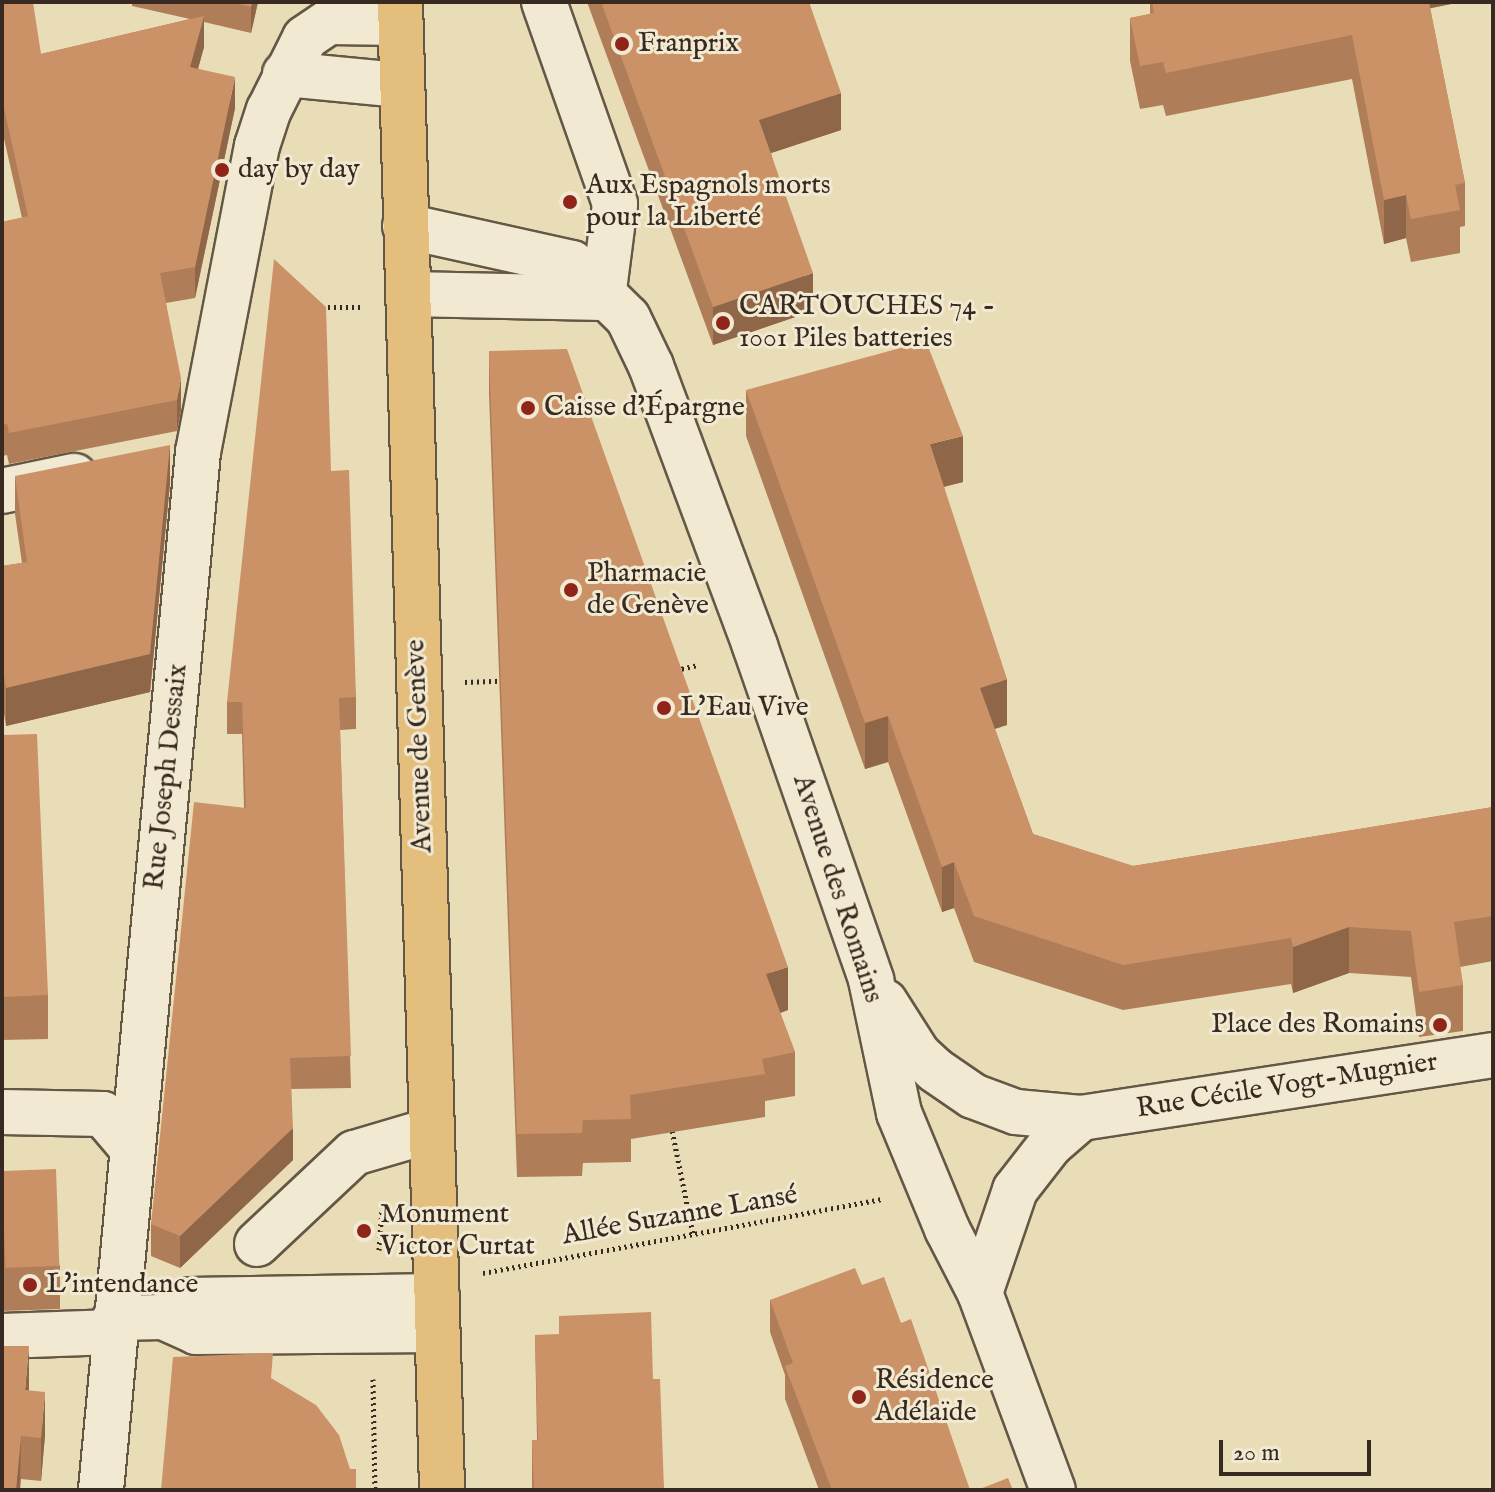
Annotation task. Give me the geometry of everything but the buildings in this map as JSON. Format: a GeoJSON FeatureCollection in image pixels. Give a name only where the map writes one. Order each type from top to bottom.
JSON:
{"type":"FeatureCollection","features":[{"type":"Feature","properties":{"kind":"main road","name":"Avenue de Genève"},"geometry":{"type":"LineString","coordinates":[[400,13],[399,85],[408,300],[442,1490]]}},
{"type":"Feature","properties":{"kind":"street"},"geometry":{"type":"LineString","coordinates":[[408,300],[603,298],[615,204],[544,2]]}},
{"type":"Feature","properties":{"kind":"street","name":"Rue Joseph Dessaix"},"geometry":{"type":"LineString","coordinates":[[101,1490],[198,452],[257,146],[285,74],[305,38],[329,22],[400,13]]}},
{"type":"Feature","properties":{"kind":"street"},"geometry":{"type":"LineString","coordinates":[[285,74],[399,85]]}},
{"type":"Feature","properties":{"kind":"street","name":"Avenue des Romains"},"geometry":{"type":"LineString","coordinates":[[405,226],[572,263],[603,298],[628,318],[651,366],[871,980],[899,1113],[931,1190],[980,1293],[1053,1490]]}},
{"type":"Feature","properties":{"kind":"street"},"geometry":{"type":"LineString","coordinates":[[153,461],[198,452]]}},
{"type":"Feature","properties":{"kind":"street"},"geometry":{"type":"LineString","coordinates":[[2,491],[108,470]]}},
{"type":"Feature","properties":{"kind":"street","name":"Rue Cécile Vogt-Mugnier"},"geometry":{"type":"LineString","coordinates":[[871,980],[918,1054],[963,1090],[1016,1112],[1081,1118],[1493,1055]]}},
{"type":"Feature","properties":{"kind":"street"},"geometry":{"type":"LineString","coordinates":[[2,1112],[103,1114],[131,1147]]}},
{"type":"Feature","properties":{"kind":"street"},"geometry":{"type":"LineString","coordinates":[[980,1293],[1015,1190],[1050,1145],[1081,1118]]}},
{"type":"Feature","properties":{"kind":"street"},"geometry":{"type":"LineString","coordinates":[[257,1244],[354,1153],[432,1130]]}},
{"type":"Feature","properties":{"kind":"street"},"geometry":{"type":"LineString","coordinates":[[2,1336],[163,1317],[196,1332],[437,1302]]}},
{"type":"Feature","properties":{"kind":"path"},"geometry":{"type":"LineString","coordinates":[[317,307],[408,300]]}},
{"type":"Feature","properties":{"kind":"path"},"geometry":{"type":"LineString","coordinates":[[667,672],[698,665]]}},
{"type":"Feature","properties":{"kind":"path"},"geometry":{"type":"LineString","coordinates":[[670,1118],[693,1234]]}},
{"type":"Feature","properties":{"kind":"path","name":"Allée Suzanne Lansé"},"geometry":{"type":"LineString","coordinates":[[437,1302],[693,1234],[931,1190]]}},
{"type":"Feature","properties":{"kind":"place","name":"Franprix"},"geometry":{"type":"Point","coordinates":[622,44]}},
{"type":"Feature","properties":{"kind":"place","name":"day by day"},"geometry":{"type":"Point","coordinates":[222,170]}},
{"type":"Feature","properties":{"kind":"place","name":"Aux Espagnols morts pour la Liberté"},"geometry":{"type":"Point","coordinates":[570,202]}},
{"type":"Feature","properties":{"kind":"place","name":"CARTOUCHES 74 - 1001 Piles batteries"},"geometry":{"type":"Point","coordinates":[723,323]}},
{"type":"Feature","properties":{"kind":"place","name":"Caisse d'Épargne"},"geometry":{"type":"Point","coordinates":[528,408]}},
{"type":"Feature","properties":{"kind":"place","name":"Pharmacie de Genève"},"geometry":{"type":"Point","coordinates":[571,590]}},
{"type":"Feature","properties":{"kind":"place","name":"L'Eau Vive"},"geometry":{"type":"Point","coordinates":[664,708]}},
{"type":"Feature","properties":{"kind":"place","name":"Place des Romains"},"geometry":{"type":"Point","coordinates":[1440,1025]}},
{"type":"Feature","properties":{"kind":"place","name":"Monument Victor Curtat"},"geometry":{"type":"Point","coordinates":[364,1231]}},
{"type":"Feature","properties":{"kind":"place","name":"L'intendance"},"geometry":{"type":"Point","coordinates":[30,1285]}},
{"type":"Feature","properties":{"kind":"place","name":"Résidence Adélaïde"},"geometry":{"type":"Point","coordinates":[859,1397]}}]}
